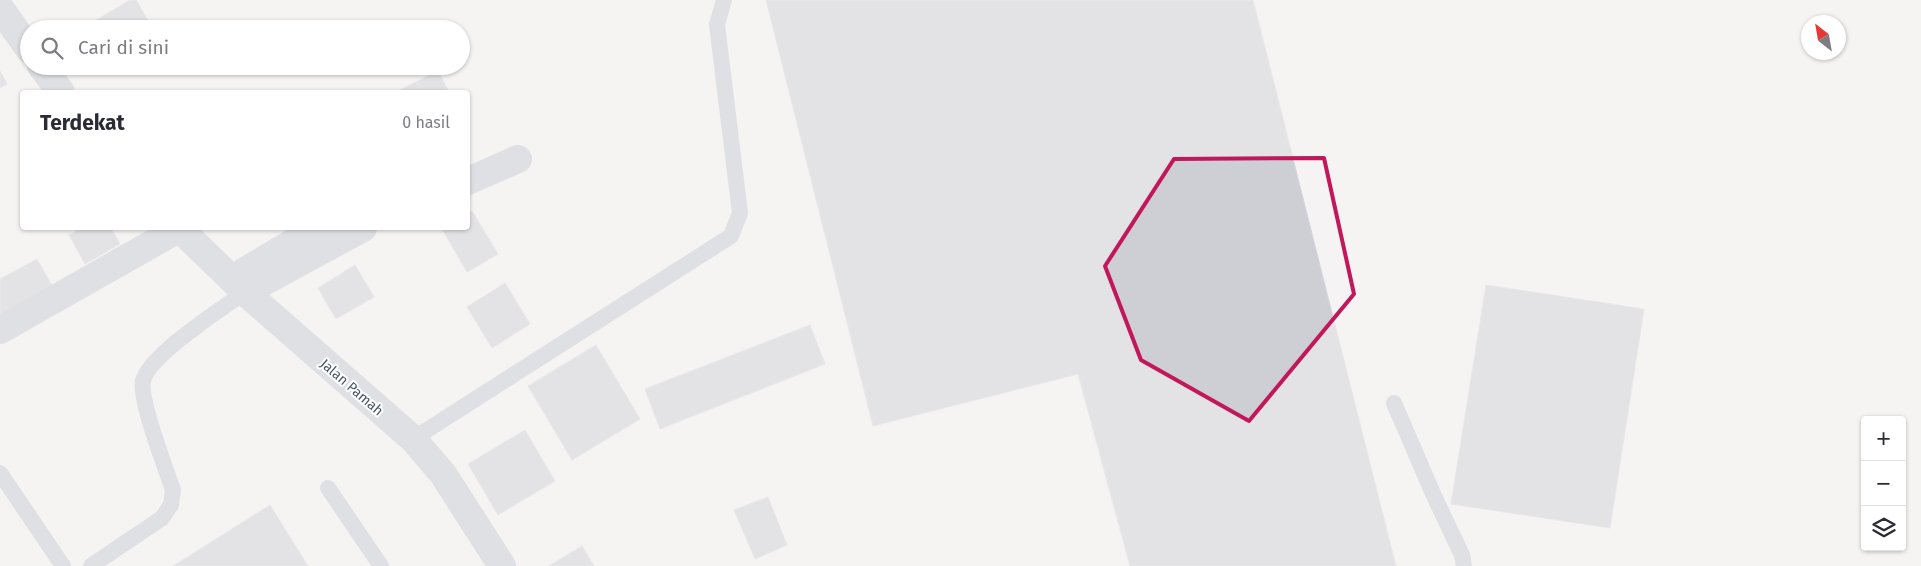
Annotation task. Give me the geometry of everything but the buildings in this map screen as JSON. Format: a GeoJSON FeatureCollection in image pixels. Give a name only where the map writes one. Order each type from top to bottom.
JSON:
{"type":"FeatureCollection","features":[{"type":"Feature","properties":{"kind":"street"},"geometry":{"type":"LineString","coordinates":[[0,8],[20,36]]}},
{"type":"Feature","properties":{"kind":"street"},"geometry":{"type":"LineString","coordinates":[[49,75],[60,90]]}},
{"type":"Feature","properties":{"kind":"street"},"geometry":{"type":"LineString","coordinates":[[470,179],[518,159]]}},
{"type":"Feature","properties":{"kind":"street"},"geometry":{"type":"LineString","coordinates":[[0,330],[176,230]]}},
{"type":"Feature","properties":{"kind":"street","name":"Jalan Pamah"},"geometry":{"type":"LineString","coordinates":[[182,230],[239,286],[413,440],[443,474],[502,566]]}},
{"type":"Feature","properties":{"kind":"street"},"geometry":{"type":"LineString","coordinates":[[239,286],[314,230]]}},
{"type":"Feature","properties":{"kind":"street"},"geometry":{"type":"LineString","coordinates":[[239,286],[359,230]]}},
{"type":"Feature","properties":{"kind":"lane"},"geometry":{"type":"LineString","coordinates":[[413,440],[731,236],[740,213],[718,25],[724,0]]}},
{"type":"Feature","properties":{"kind":"lane"},"geometry":{"type":"LineString","coordinates":[[92,566],[162,518],[171,504],[173,490],[144,401],[142,381],[149,367],[239,286]]}},
{"type":"Feature","properties":{"kind":"lane"},"geometry":{"type":"LineString","coordinates":[[1394,403],[1434,496],[1459,548],[1464,566]]}},
{"type":"Feature","properties":{"kind":"lane"},"geometry":{"type":"LineString","coordinates":[[0,473],[63,566]]}},
{"type":"Feature","properties":{"kind":"lane"},"geometry":{"type":"LineString","coordinates":[[328,488],[381,566]]}},
{"type":"Feature","properties":{"kind":"highlighted area"},"geometry":{"type":"Polygon","coordinates":[[[1324,158],[1354,294],[1249,421],[1141,360],[1105,266],[1174,159],[1324,158]]]}}]}
